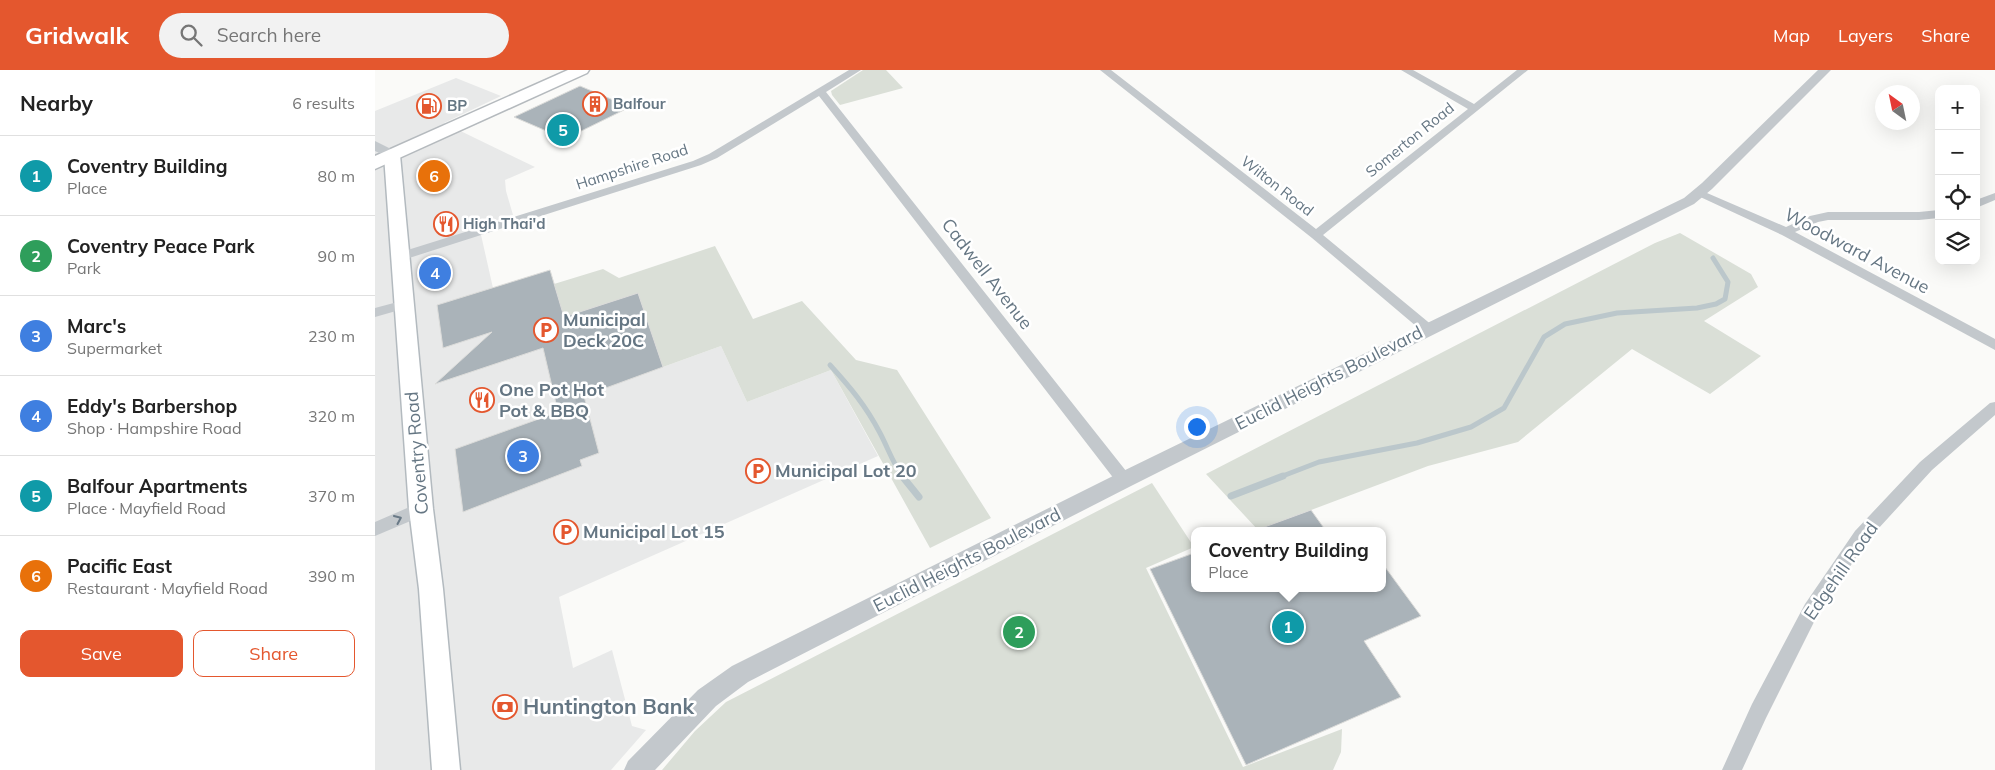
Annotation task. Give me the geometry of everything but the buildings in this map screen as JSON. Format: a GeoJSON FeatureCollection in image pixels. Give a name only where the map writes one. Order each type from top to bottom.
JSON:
{"type":"FeatureCollection","features":[{"type":"Feature","properties":{"kind":"main road"},"geometry":{"type":"LineString","coordinates":[[375,163],[581,70]]}},
{"type":"Feature","properties":{"kind":"main road","name":"Coventry Road"},"geometry":{"type":"LineString","coordinates":[[392,155],[402,256],[421,509],[431,590],[446,770]]}},
{"type":"Feature","properties":{"kind":"street","name":"Hampshire Road"},"geometry":{"type":"LineString","coordinates":[[402,256],[697,163],[713,156],[856,70]]}},
{"type":"Feature","properties":{"kind":"street","name":"Wilton Road"},"geometry":{"type":"LineString","coordinates":[[1105,70],[1316,235],[1428,329]]}},
{"type":"Feature","properties":{"kind":"street"},"geometry":{"type":"LineString","coordinates":[[1406,70],[1473,108]]}},
{"type":"Feature","properties":{"kind":"street","name":"Somerton Road"},"geometry":{"type":"LineString","coordinates":[[1316,235],[1523,70]]}},
{"type":"Feature","properties":{"kind":"street","name":"Euclid Heights Boulevard"},"geometry":{"type":"LineString","coordinates":[[637,770],[707,698],[740,674],[1124,480],[1689,201],[1700,193],[1825,70]]}},
{"type":"Feature","properties":{"kind":"street","name":"Cadwell Avenue"},"geometry":{"type":"LineString","coordinates":[[820,91],[1124,480]]}},
{"type":"Feature","properties":{"kind":"street"},"geometry":{"type":"LineString","coordinates":[[375,146],[392,155]]}},
{"type":"Feature","properties":{"kind":"street","name":"Woodward Avenue"},"geometry":{"type":"LineString","coordinates":[[1700,193],[1786,232],[1995,345]]}},
{"type":"Feature","properties":{"kind":"street"},"geometry":{"type":"LineString","coordinates":[[1980,203],[1995,196]]}},
{"type":"Feature","properties":{"kind":"street"},"geometry":{"type":"LineString","coordinates":[[1786,232],[1814,219],[1828,216],[1935,214]]}},
{"type":"Feature","properties":{"kind":"street"},"geometry":{"type":"LineString","coordinates":[[375,313],[405,304]]}},
{"type":"Feature","properties":{"kind":"street","name":"Edgehill Road"},"geometry":{"type":"LineString","coordinates":[[1732,770],[1759,711],[1811,610],[1861,536],[1926,466],[1995,407]]}},
{"type":"Feature","properties":{"kind":"street"},"geometry":{"type":"LineString","coordinates":[[375,529],[421,509]]}},
{"type":"Feature","properties":{"kind":"shaded area"},"geometry":{"type":"Polygon","coordinates":[[[863,70],[886,70],[903,88],[840,105],[831,91],[863,70]]]}},
{"type":"Feature","properties":{"kind":"shaded area"},"geometry":{"type":"Polygon","coordinates":[[[456,78],[501,96],[444,123],[535,167],[505,180],[513,215],[479,226],[493,288],[550,270],[565,317],[638,293],[663,367],[721,346],[747,402],[831,370],[878,456],[559,597],[573,668],[612,650],[632,726],[646,730],[611,770],[375,770],[375,111],[456,78]]]}},
{"type":"Feature","properties":{"kind":"shaded area"},"geometry":{"type":"Polygon","coordinates":[[[1680,233],[1751,274],[1758,287],[1704,321],[1761,356],[1710,394],[1632,349],[1518,442],[1428,466],[1266,527],[1255,527],[1206,474],[1655,243],[1680,233]]]}},
{"type":"Feature","properties":{"kind":"shaded area"},"geometry":{"type":"Polygon","coordinates":[[[715,246],[753,319],[802,301],[856,360],[897,370],[991,518],[930,548],[831,370],[747,402],[721,346],[663,367],[638,293],[564,317],[554,284],[603,269],[619,278],[715,246]]]}},
{"type":"Feature","properties":{"kind":"shaded area"},"geometry":{"type":"Polygon","coordinates":[[[1152,483],[1191,542],[1191,548],[1146,568],[1243,767],[1342,729],[1341,752],[1333,770],[662,770],[695,731],[726,702],[1152,483]]]}},
{"type":"Feature","properties":{"kind":"waterway"},"geometry":{"type":"LineString","coordinates":[[1280,477],[1319,462],[1417,443],[1471,427],[1504,408],[1544,337],[1565,324],[1617,313],[1697,308],[1716,304],[1725,299],[1728,282],[1713,258]]}},
{"type":"Feature","properties":{"kind":"waterway"},"geometry":{"type":"LineString","coordinates":[[830,365],[869,414],[903,477]]}},
{"type":"Feature","properties":{"kind":"waterway"},"geometry":{"type":"LineString","coordinates":[[902,476],[919,497]]}},
{"type":"Feature","properties":{"kind":"waterway"},"geometry":{"type":"LineString","coordinates":[[1231,496],[1283,476]]}},
{"type":"Feature","properties":{"kind":"place","name":"Balfour"},"geometry":{"type":"Point","coordinates":[595,104]}},
{"type":"Feature","properties":{"kind":"place","name":"BP"},"geometry":{"type":"Point","coordinates":[429,106]}},
{"type":"Feature","properties":{"kind":"place","name":"Balfour Apartments"},"geometry":{"type":"Point","coordinates":[563,130]}},
{"type":"Feature","properties":{"kind":"place","name":"Pacific East"},"geometry":{"type":"Point","coordinates":[434,176]}},
{"type":"Feature","properties":{"kind":"place","name":"High Thai'd"},"geometry":{"type":"Point","coordinates":[446,224]}},
{"type":"Feature","properties":{"kind":"place","name":"Eddy's Barbershop"},"geometry":{"type":"Point","coordinates":[435,273]}},
{"type":"Feature","properties":{"kind":"place","name":"Municipal Deck 20C"},"geometry":{"type":"Point","coordinates":[546,330]}},
{"type":"Feature","properties":{"kind":"place","name":"One Pot Hot Pot & BBQ"},"geometry":{"type":"Point","coordinates":[482,400]}},
{"type":"Feature","properties":{"kind":"place","name":"Marc's"},"geometry":{"type":"Point","coordinates":[523,456]}},
{"type":"Feature","properties":{"kind":"place","name":"Municipal Lot 20"},"geometry":{"type":"Point","coordinates":[758,471]}},
{"type":"Feature","properties":{"kind":"place","name":"Municipal Lot 15"},"geometry":{"type":"Point","coordinates":[566,532]}},
{"type":"Feature","properties":{"kind":"place","name":"Coventry Building"},"geometry":{"type":"Point","coordinates":[1288,627]}},
{"type":"Feature","properties":{"kind":"place","name":"Coventry Peace Park"},"geometry":{"type":"Point","coordinates":[1019,632]}},
{"type":"Feature","properties":{"kind":"place","name":"Huntington Bank"},"geometry":{"type":"Point","coordinates":[505,707]}}]}
